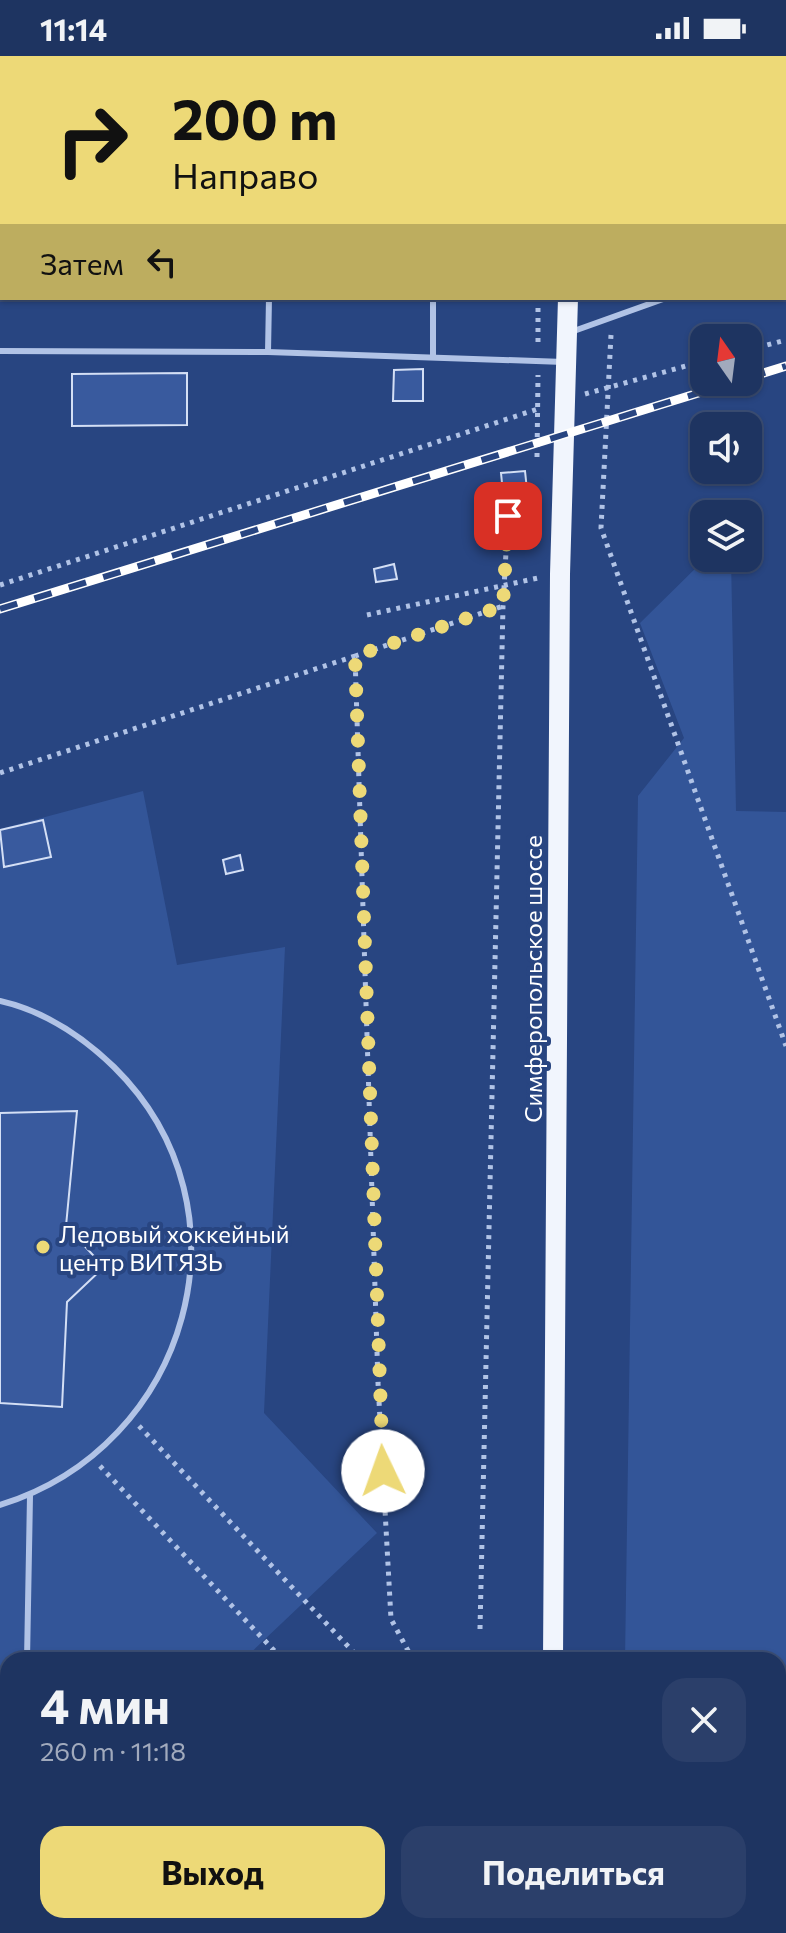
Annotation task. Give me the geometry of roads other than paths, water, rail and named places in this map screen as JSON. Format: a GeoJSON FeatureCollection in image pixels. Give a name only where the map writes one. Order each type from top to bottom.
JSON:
{"type":"FeatureCollection","features":[{"type":"Feature","properties":{"kind":"main road","name":"Симферопольское шоссе"},"geometry":{"type":"LineString","coordinates":[[553,1652],[560,574],[568,300]]}},
{"type":"Feature","properties":{"kind":"lane"},"geometry":{"type":"LineString","coordinates":[[268,352],[269,300]]}},
{"type":"Feature","properties":{"kind":"lane"},"geometry":{"type":"LineString","coordinates":[[433,300],[433,357]]}},
{"type":"Feature","properties":{"kind":"lane"},"geometry":{"type":"LineString","coordinates":[[568,333],[661,300]]}},
{"type":"Feature","properties":{"kind":"lane"},"geometry":{"type":"LineString","coordinates":[[0,351],[268,352],[567,362]]}},
{"type":"Feature","properties":{"kind":"lane"},"geometry":{"type":"LineString","coordinates":[[0,1001],[24,1006],[86,1040],[137,1090],[173,1151],[191,1220],[190,1291],[170,1359],[132,1420],[93,1459],[30,1496],[0,1505]]}},
{"type":"Feature","properties":{"kind":"lane"},"geometry":{"type":"LineString","coordinates":[[27,1652],[30,1496]]}},
{"type":"Feature","properties":{"kind":"railway"},"geometry":{"type":"LineString","coordinates":[[762,374],[786,366]]}},
{"type":"Feature","properties":{"kind":"railway"},"geometry":{"type":"LineString","coordinates":[[0,609],[690,396]]}},
{"type":"Feature","properties":{"kind":"place","name":"Ледовый хоккейный центр ВИТЯЗЬ"},"geometry":{"type":"Point","coordinates":[43,1247]}}]}
